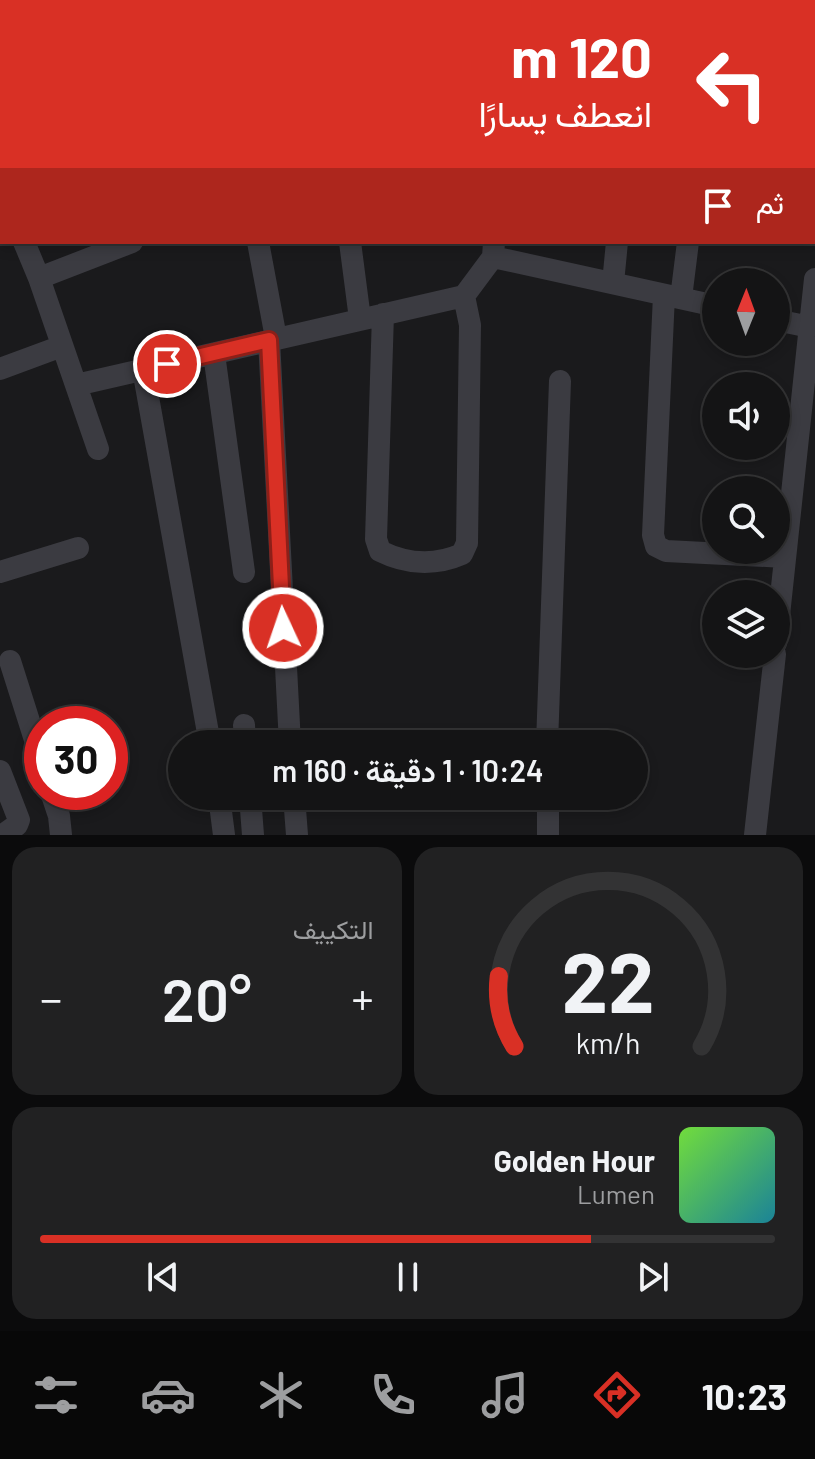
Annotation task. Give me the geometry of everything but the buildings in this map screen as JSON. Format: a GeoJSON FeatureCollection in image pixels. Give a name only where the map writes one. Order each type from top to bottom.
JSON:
{"type":"FeatureCollection","features":[{"type":"Feature","properties":{"kind":"street"},"geometry":{"type":"LineString","coordinates":[[25,244],[98,449]]}},
{"type":"Feature","properties":{"kind":"street"},"geometry":{"type":"LineString","coordinates":[[39,278],[127,244]]}},
{"type":"Feature","properties":{"kind":"street"},"geometry":{"type":"LineString","coordinates":[[258,244],[273,339],[289,730]]}},
{"type":"Feature","properties":{"kind":"street"},"geometry":{"type":"LineString","coordinates":[[350,244],[360,319]]}},
{"type":"Feature","properties":{"kind":"street"},"geometry":{"type":"LineString","coordinates":[[613,283],[617,244]]}},
{"type":"Feature","properties":{"kind":"street"},"geometry":{"type":"LineString","coordinates":[[687,244],[672,297],[653,535],[656,546],[666,551],[702,553]]}},
{"type":"Feature","properties":{"kind":"street"},"geometry":{"type":"LineString","coordinates":[[383,314],[376,539],[380,551],[393,558],[413,562],[449,560],[462,554],[467,543],[470,325],[464,296],[494,249],[613,283],[702,303]]}},
{"type":"Feature","properties":{"kind":"street"},"geometry":{"type":"LineString","coordinates":[[790,521],[809,386],[815,279]]}},
{"type":"Feature","properties":{"kind":"street"},"geometry":{"type":"LineString","coordinates":[[76,385],[464,296]]}},
{"type":"Feature","properties":{"kind":"street"},"geometry":{"type":"LineString","coordinates":[[790,323],[810,327]]}},
{"type":"Feature","properties":{"kind":"street"},"geometry":{"type":"LineString","coordinates":[[0,369],[62,346]]}},
{"type":"Feature","properties":{"kind":"street"},"geometry":{"type":"LineString","coordinates":[[214,354],[244,572]]}},
{"type":"Feature","properties":{"kind":"street"},"geometry":{"type":"LineString","coordinates":[[143,369],[207,730]]}},
{"type":"Feature","properties":{"kind":"street"},"geometry":{"type":"LineString","coordinates":[[548,730],[560,381]]}},
{"type":"Feature","properties":{"kind":"street"},"geometry":{"type":"LineString","coordinates":[[0,572],[78,548]]}},
{"type":"Feature","properties":{"kind":"street"},"geometry":{"type":"LineString","coordinates":[[10,661],[24,706]]}},
{"type":"Feature","properties":{"kind":"street"},"geometry":{"type":"LineString","coordinates":[[755,835],[773,668]]}},
{"type":"Feature","properties":{"kind":"street"},"geometry":{"type":"LineString","coordinates":[[0,771],[19,820],[3,835]]}},
{"type":"Feature","properties":{"kind":"street"},"geometry":{"type":"LineString","coordinates":[[57,810],[61,835]]}},
{"type":"Feature","properties":{"kind":"street"},"geometry":{"type":"LineString","coordinates":[[221,810],[224,835]]}},
{"type":"Feature","properties":{"kind":"street"},"geometry":{"type":"LineString","coordinates":[[251,810],[253,835]]}},
{"type":"Feature","properties":{"kind":"street"},"geometry":{"type":"LineString","coordinates":[[295,810],[297,835]]}},
{"type":"Feature","properties":{"kind":"street"},"geometry":{"type":"LineString","coordinates":[[548,810],[548,835]]}},
{"type":"Feature","properties":{"kind":"route"},"geometry":{"type":"LineString","coordinates":[[167,364],[269,340],[283,628]]}}]}
